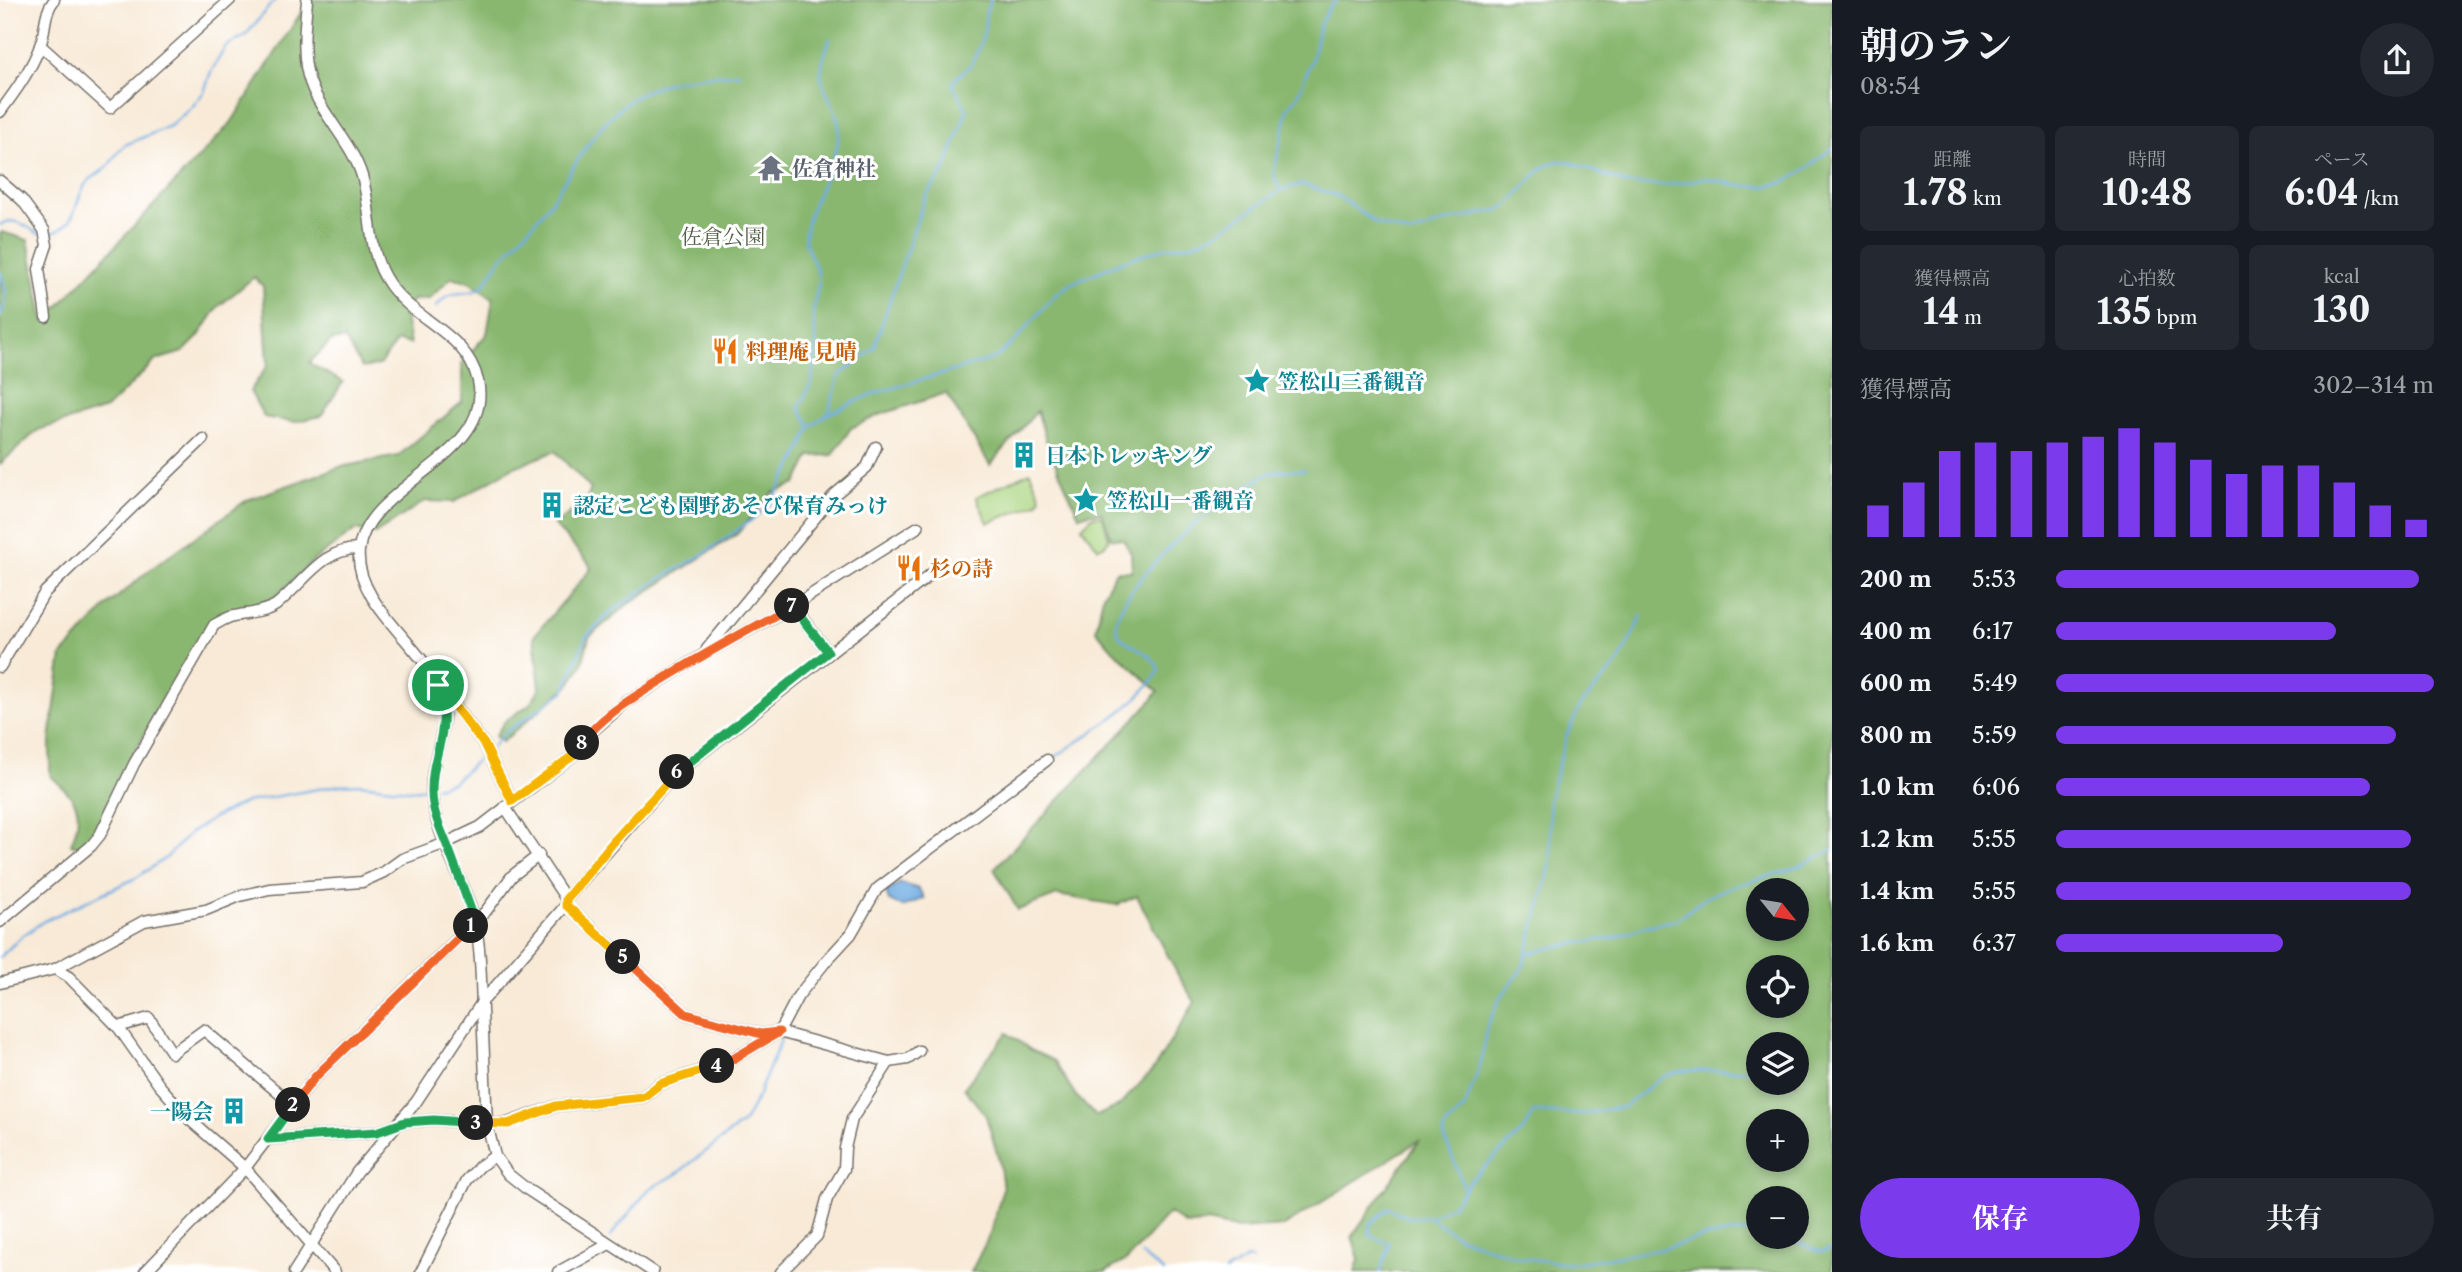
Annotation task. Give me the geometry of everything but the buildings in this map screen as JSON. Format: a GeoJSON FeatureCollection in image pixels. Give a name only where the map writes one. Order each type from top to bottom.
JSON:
{"type":"FeatureCollection","features":[{"type":"Feature","properties":{"kind":"street"},"geometry":{"type":"LineString","coordinates":[[0,112],[16,91],[40,45],[44,22],[54,0]]}},
{"type":"Feature","properties":{"kind":"street"},"geometry":{"type":"LineString","coordinates":[[40,45],[110,107],[230,0]]}},
{"type":"Feature","properties":{"kind":"street"},"geometry":{"type":"LineString","coordinates":[[307,0],[306,67],[316,96],[344,140],[361,174],[378,265],[390,286],[401,298],[463,348],[472,363],[479,393],[478,407],[472,423],[461,439],[386,503],[374,517],[359,549],[360,565],[378,606],[488,752],[509,804],[566,902],[686,1014],[761,1034],[779,1032],[889,1062],[908,1059],[919,1051]]}},
{"type":"Feature","properties":{"kind":"street"},"geometry":{"type":"LineString","coordinates":[[0,181],[22,200],[44,230],[47,245],[39,269],[46,317]]}},
{"type":"Feature","properties":{"kind":"street"},"geometry":{"type":"LineString","coordinates":[[0,667],[45,592],[203,439]]}},
{"type":"Feature","properties":{"kind":"street"},"geometry":{"type":"LineString","coordinates":[[702,654],[833,496],[867,467],[876,447]]}},
{"type":"Feature","properties":{"kind":"street"},"geometry":{"type":"LineString","coordinates":[[0,983],[55,969],[144,921],[206,910],[240,895],[269,889],[362,882],[384,872],[402,859],[480,827],[575,754],[589,734],[625,703],[702,654],[793,606],[918,527]]}},
{"type":"Feature","properties":{"kind":"street"},"geometry":{"type":"LineString","coordinates":[[0,922],[91,846],[100,835],[134,764],[214,625],[232,616],[274,606],[315,566],[345,549],[359,549]]}},
{"type":"Feature","properties":{"kind":"street"},"geometry":{"type":"LineString","coordinates":[[294,1272],[357,1172],[416,1102],[482,1002],[676,773],[943,565]]}},
{"type":"Feature","properties":{"kind":"street"},"geometry":{"type":"LineString","coordinates":[[793,606],[828,652]]}},
{"type":"Feature","properties":{"kind":"street"},"geometry":{"type":"LineString","coordinates":[[438,685],[445,722],[432,782],[432,794],[435,814],[475,922],[480,953],[487,1124],[495,1156],[508,1174],[528,1190],[653,1272]]}},
{"type":"Feature","properties":{"kind":"street"},"geometry":{"type":"LineString","coordinates":[[268,1139],[377,1132],[392,1129],[405,1122],[434,1120],[508,1124],[556,1106],[643,1097],[660,1084],[728,1062],[779,1032],[798,996],[851,934],[877,889],[1046,760]]}},
{"type":"Feature","properties":{"kind":"street"},"geometry":{"type":"LineString","coordinates":[[145,1272],[245,1168],[315,1077],[486,911],[512,876],[539,855]]}},
{"type":"Feature","properties":{"kind":"street"},"geometry":{"type":"LineString","coordinates":[[55,969],[69,977],[118,1027],[159,1085],[190,1120],[245,1168],[335,1272]]}},
{"type":"Feature","properties":{"kind":"street"},"geometry":{"type":"LineString","coordinates":[[118,1027],[149,1018],[172,1053],[204,1030],[293,1105]]}},
{"type":"Feature","properties":{"kind":"street"},"geometry":{"type":"LineString","coordinates":[[781,1272],[817,1236],[827,1199],[844,1169],[845,1148],[852,1119],[889,1062]]}},
{"type":"Feature","properties":{"kind":"street"},"geometry":{"type":"LineString","coordinates":[[421,1272],[467,1181],[480,1166],[495,1156]]}},
{"type":"Feature","properties":{"kind":"street"},"geometry":{"type":"LineString","coordinates":[[558,1272],[609,1244]]}},
{"type":"Feature","properties":{"kind":"green space","name":"佐倉公園"},"geometry":{"type":"Polygon","coordinates":[[[309,0],[1832,0],[1832,1272],[1355,1272],[1359,1259],[1352,1236],[1420,1140],[1284,1226],[1238,1229],[1207,1222],[1186,1225],[1169,1213],[1127,1260],[1105,1272],[971,1272],[990,1234],[1003,1188],[999,1160],[986,1116],[964,1088],[1007,1033],[1031,1050],[1054,1061],[1076,1096],[1096,1116],[1119,1106],[1153,1070],[1195,1002],[1137,896],[1117,905],[1057,895],[1018,910],[994,869],[1158,691],[1113,650],[1096,630],[1103,595],[1116,571],[1132,571],[1131,553],[1123,539],[1111,538],[1102,513],[1079,516],[1049,449],[1037,411],[990,465],[946,393],[879,415],[851,428],[833,455],[810,456],[796,484],[772,493],[737,534],[627,605],[589,637],[582,665],[569,685],[502,742],[495,736],[505,721],[530,704],[540,688],[534,636],[591,569],[588,562],[554,525],[586,501],[591,489],[555,451],[512,468],[454,502],[425,501],[375,534],[355,530],[314,560],[267,606],[223,613],[206,632],[131,757],[93,835],[82,847],[71,844],[78,821],[76,805],[50,775],[50,739],[62,655],[109,604],[151,569],[247,500],[340,467],[398,456],[462,402],[462,362],[487,334],[493,299],[469,282],[452,277],[429,299],[413,300],[404,312],[410,344],[397,341],[379,365],[362,368],[345,339],[331,341],[309,363],[343,382],[321,416],[294,422],[264,417],[250,391],[268,365],[263,286],[254,277],[218,307],[198,337],[183,352],[156,360],[106,409],[38,430],[0,464],[2,232],[28,240],[44,322],[231,123],[309,0]]]}},
{"type":"Feature","properties":{"kind":"green space"},"geometry":{"type":"Polygon","coordinates":[[[1030,472],[1041,497],[1038,503],[988,523],[976,497],[1030,472]]]}},
{"type":"Feature","properties":{"kind":"green space"},"geometry":{"type":"Polygon","coordinates":[[[1093,516],[1103,516],[1109,540],[1098,548],[1082,527],[1093,516]]]}},
{"type":"Feature","properties":{"kind":"water"},"geometry":{"type":"Polygon","coordinates":[[[900,883],[919,889],[924,898],[903,907],[889,901],[886,892],[900,883]]]}},
{"type":"Feature","properties":{"kind":"waterway"},"geometry":{"type":"LineString","coordinates":[[51,233],[71,219],[85,185],[107,167],[122,147],[170,126],[192,107],[204,92],[211,72],[226,46],[245,36],[275,0]]}},
{"type":"Feature","properties":{"kind":"waterway"},"geometry":{"type":"LineString","coordinates":[[828,414],[839,376],[874,348],[925,197],[945,170],[967,110],[952,83],[976,56],[991,0]]}},
{"type":"Feature","properties":{"kind":"waterway"},"geometry":{"type":"LineString","coordinates":[[1281,190],[1274,172],[1288,108],[1298,96],[1312,59],[1319,27],[1328,9],[1337,0]]}},
{"type":"Feature","properties":{"kind":"waterway"},"geometry":{"type":"LineString","coordinates":[[818,276],[806,246],[805,235],[812,207],[830,168],[838,141],[838,120],[821,76],[830,39]]}},
{"type":"Feature","properties":{"kind":"waterway"},"geometry":{"type":"LineString","coordinates":[[436,307],[448,296],[475,291],[483,286],[501,259],[545,210],[596,134],[624,105],[641,93],[671,82],[740,73]]}},
{"type":"Feature","properties":{"kind":"waterway"},"geometry":{"type":"LineString","coordinates":[[489,750],[506,732],[564,692],[586,637],[612,611],[702,555],[770,504],[797,458],[811,426],[828,414],[873,394],[998,356],[1016,340],[1054,296],[1072,283],[1126,260],[1164,248],[1191,244],[1214,235],[1281,190],[1302,184],[1338,196],[1377,224],[1411,234],[1447,221],[1499,210],[1510,203],[1542,168],[1557,161],[1570,162],[1628,184],[1665,185],[1701,178],[1764,186],[1798,175],[1832,148]]}},
{"type":"Feature","properties":{"kind":"waterway"},"geometry":{"type":"LineString","coordinates":[[0,225],[15,222],[39,234]]}},
{"type":"Feature","properties":{"kind":"waterway"},"geometry":{"type":"LineString","coordinates":[[0,272],[6,294],[0,317]]}},
{"type":"Feature","properties":{"kind":"waterway"},"geometry":{"type":"LineString","coordinates":[[811,426],[799,408],[811,384],[814,366],[816,347],[813,312],[819,281]]}},
{"type":"Feature","properties":{"kind":"waterway"},"geometry":{"type":"LineString","coordinates":[[1051,760],[1126,707],[1151,683],[1159,670],[1150,657],[1124,640],[1117,631],[1117,619],[1124,603],[1149,569],[1195,524],[1254,482],[1277,471],[1305,470]]}},
{"type":"Feature","properties":{"kind":"waterway"},"geometry":{"type":"LineString","coordinates":[[1465,1189],[1443,1134],[1445,1127],[1464,1109],[1482,1060],[1486,1030],[1499,1000],[1523,967],[1548,876],[1551,858],[1549,800],[1566,737],[1581,705],[1619,662],[1642,616]]}},
{"type":"Feature","properties":{"kind":"waterway"},"geometry":{"type":"LineString","coordinates":[[436,787],[453,782],[484,754]]}},
{"type":"Feature","properties":{"kind":"waterway"},"geometry":{"type":"LineString","coordinates":[[0,957],[22,936],[44,921],[136,878],[167,857],[190,833],[246,802],[340,785],[360,784],[409,790],[429,788]]}},
{"type":"Feature","properties":{"kind":"waterway"},"geometry":{"type":"LineString","coordinates":[[1527,954],[1563,945],[1614,938],[1646,926],[1676,920],[1707,897],[1793,869],[1832,850]]}},
{"type":"Feature","properties":{"kind":"waterway"},"geometry":{"type":"LineString","coordinates":[[610,1237],[649,1189],[675,1175],[744,1122],[760,1093],[781,1040]]}},
{"type":"Feature","properties":{"kind":"waterway"},"geometry":{"type":"LineString","coordinates":[[1380,1272],[1390,1244],[1370,1236],[1370,1224],[1388,1208],[1407,1217],[1429,1217],[1453,1205],[1471,1180],[1526,1128],[1533,1112],[1580,1114],[1624,1107],[1661,1078],[1681,1071],[1746,1070]]}},
{"type":"Feature","properties":{"kind":"waterway"},"geometry":{"type":"LineString","coordinates":[[1429,1217],[1459,1237],[1517,1257],[1568,1264],[1663,1249],[1703,1237],[1746,1232]]}},
{"type":"Feature","properties":{"kind":"waterway"},"geometry":{"type":"LineString","coordinates":[[1809,1247],[1821,1252],[1832,1249]]}},
{"type":"Feature","properties":{"kind":"waterway"},"geometry":{"type":"LineString","coordinates":[[1141,1254],[1164,1272]]}},
{"type":"Feature","properties":{"kind":"waterway"},"geometry":{"type":"LineString","coordinates":[[1225,1272],[1247,1259],[1252,1260]]}},
{"type":"Feature","properties":{"kind":"waterway"},"geometry":{"type":"LineString","coordinates":[[575,1272],[579,1266]]}},
{"type":"Feature","properties":{"kind":"place","name":"佐倉神社"},"geometry":{"type":"Point","coordinates":[771,168]}},
{"type":"Feature","properties":{"kind":"place","name":"料理庵 見晴"},"geometry":{"type":"Point","coordinates":[725,351]}},
{"type":"Feature","properties":{"kind":"place","name":"笠松山三番観音"},"geometry":{"type":"Point","coordinates":[1257,381]}},
{"type":"Feature","properties":{"kind":"place","name":"日本トレッキング"},"geometry":{"type":"Point","coordinates":[1024,455]}},
{"type":"Feature","properties":{"kind":"place","name":"笠松山一番観音"},"geometry":{"type":"Point","coordinates":[1086,500]}},
{"type":"Feature","properties":{"kind":"place","name":"認定こども園野あそび保育みっけ"},"geometry":{"type":"Point","coordinates":[552,505]}},
{"type":"Feature","properties":{"kind":"place","name":"杉の詩"},"geometry":{"type":"Point","coordinates":[909,568]}},
{"type":"Feature","properties":{"kind":"place","name":"一陽会"},"geometry":{"type":"Point","coordinates":[234,1111]}},
{"type":"Feature","properties":{"kind":"route"},"geometry":{"type":"LineString","coordinates":[[793,606],[828,652],[676,773],[566,899],[566,905],[686,1014],[761,1034],[779,1032],[728,1062],[660,1084],[643,1097],[556,1106],[508,1124],[434,1120],[405,1122],[392,1129],[377,1132],[268,1139],[315,1077],[475,922],[435,814],[432,798],[433,772],[445,722],[438,685],[484,744],[512,801],[575,754],[589,734],[625,703],[702,654],[793,606]]}}]}
